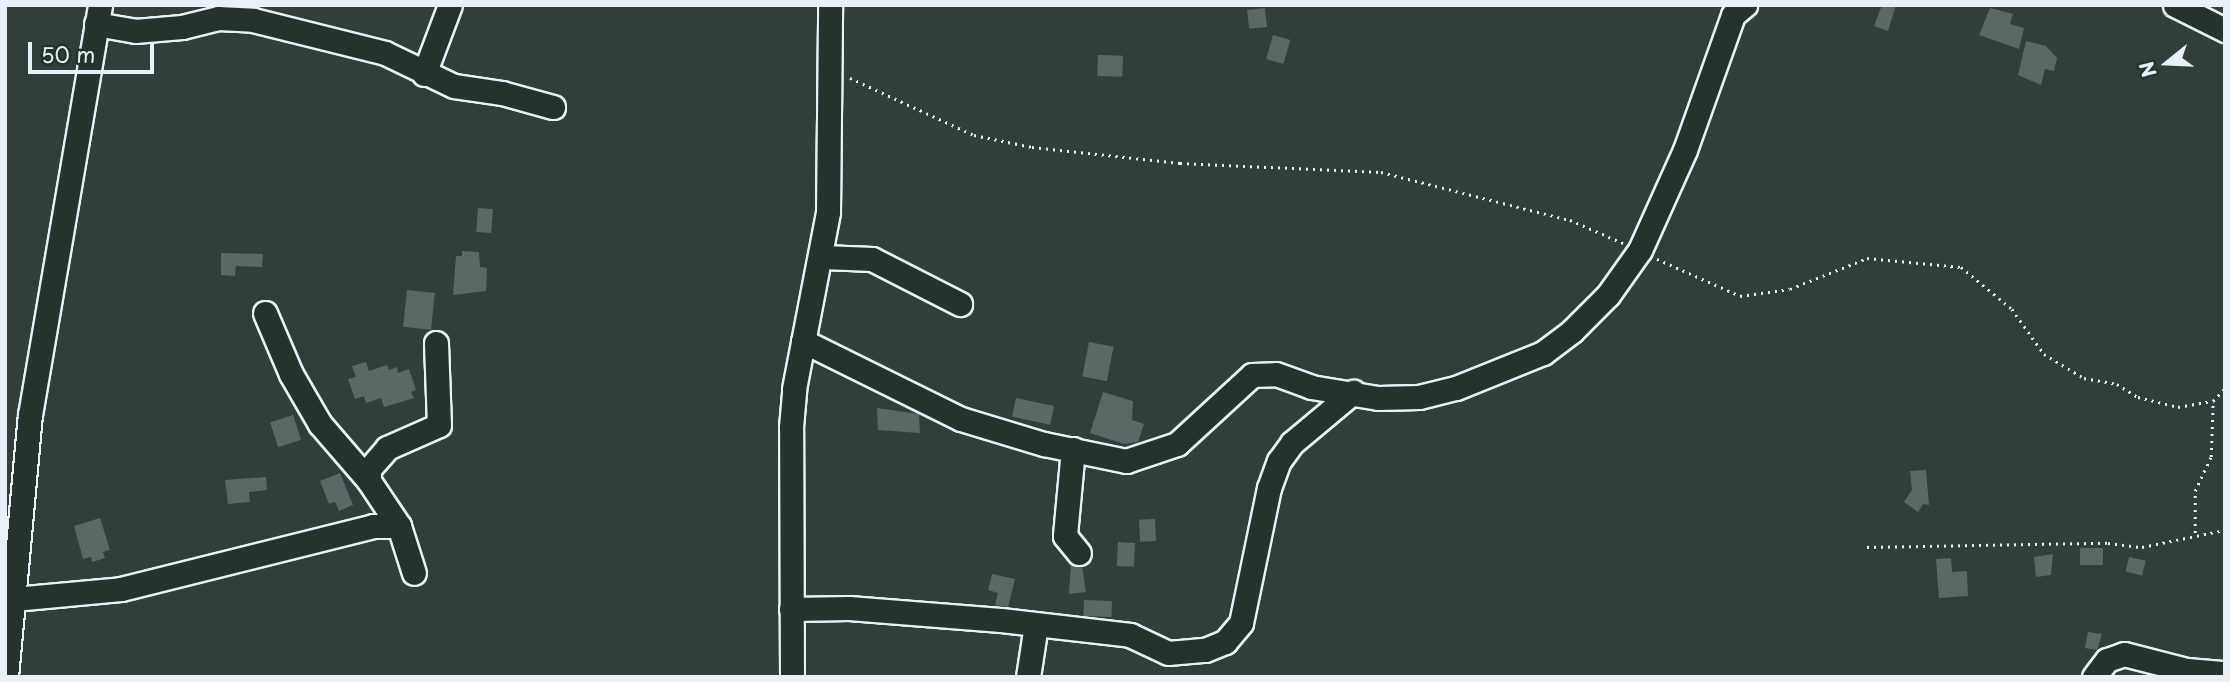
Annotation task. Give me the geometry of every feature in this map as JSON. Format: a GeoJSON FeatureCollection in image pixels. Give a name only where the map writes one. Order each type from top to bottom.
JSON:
{"type":"FeatureCollection","features":[{"type":"Feature","properties":{"kind":"street"},"geometry":{"type":"LineString","coordinates":[[424,74],[450,5]]}},
{"type":"Feature","properties":{"kind":"street"},"geometry":{"type":"LineString","coordinates":[[792,677],[791,427],[803,341],[823,257],[832,167],[828,72],[830,5]]}},
{"type":"Feature","properties":{"kind":"street"},"geometry":{"type":"LineString","coordinates":[[803,341],[961,419],[1126,461],[1159,453],[1197,430],[1234,387],[1252,374],[1276,374],[1311,387],[1378,398],[1433,395],[1543,353],[1572,331],[1608,295],[1640,250],[1685,150],[1733,15],[1745,5]]}},
{"type":"Feature","properties":{"kind":"street"},"geometry":{"type":"LineString","coordinates":[[2175,5],[2225,30]]}},
{"type":"Feature","properties":{"kind":"street"},"geometry":{"type":"LineString","coordinates":[[6,677],[30,415],[98,15],[135,31],[182,27],[218,18],[253,20],[386,53],[424,74],[454,86],[502,93],[552,107]]}},
{"type":"Feature","properties":{"kind":"street"},"geometry":{"type":"LineString","coordinates":[[823,257],[872,259],[960,304]]}},
{"type":"Feature","properties":{"kind":"street"},"geometry":{"type":"LineString","coordinates":[[265,313],[291,374],[320,424],[369,481],[399,526],[414,573]]}},
{"type":"Feature","properties":{"kind":"street"},"geometry":{"type":"LineString","coordinates":[[369,481],[374,458],[387,448],[439,425],[436,343]]}},
{"type":"Feature","properties":{"kind":"street"},"geometry":{"type":"LineString","coordinates":[[791,610],[849,608],[1130,635],[1168,653],[1187,654],[1225,642],[1241,623],[1279,461],[1292,443],[1353,392]]}},
{"type":"Feature","properties":{"kind":"street"},"geometry":{"type":"LineString","coordinates":[[1073,449],[1065,536],[1079,553]]}},
{"type":"Feature","properties":{"kind":"street"},"geometry":{"type":"LineString","coordinates":[[14,599],[121,589],[360,529],[399,526]]}},
{"type":"Feature","properties":{"kind":"street"},"geometry":{"type":"LineString","coordinates":[[1028,677],[1036,625]]}},
{"type":"Feature","properties":{"kind":"street"},"geometry":{"type":"LineString","coordinates":[[2094,677],[2107,660],[2124,654],[2187,670],[2225,673]]}},
{"type":"Feature","properties":{"kind":"path"},"geometry":{"type":"LineString","coordinates":[[828,72],[886,91],[974,135],[1032,147],[1180,163],[1381,172],[1570,220],[1740,296],[1790,289],[1867,258],[1961,267],[2012,309],[2044,354],[2084,378],[2117,384],[2138,397],[2178,407],[2213,401],[2225,388]]}},
{"type":"Feature","properties":{"kind":"path"},"geometry":{"type":"LineString","coordinates":[[2195,533],[2195,491],[2211,457],[2213,401]]}},
{"type":"Feature","properties":{"kind":"path"},"geometry":{"type":"LineString","coordinates":[[1867,547],[2108,543],[2142,547],[2195,533],[2225,530]]}},
{"type":"Feature","properties":{"kind":"building"},"geometry":{"type":"Polygon","coordinates":[[[1882,5],[1896,5],[1888,31],[1874,26],[1882,5]]]}},
{"type":"Feature","properties":{"kind":"building"},"geometry":{"type":"Polygon","coordinates":[[[1265,8],[1267,27],[1249,29],[1247,10],[1265,8]]]}},
{"type":"Feature","properties":{"kind":"building"},"geometry":{"type":"Polygon","coordinates":[[[1990,8],[2013,14],[2010,24],[2024,28],[2019,49],[1979,35],[1990,8]]]}},
{"type":"Feature","properties":{"kind":"building"},"geometry":{"type":"Polygon","coordinates":[[[1273,35],[1290,40],[1283,64],[1266,59],[1273,35]]]}},
{"type":"Feature","properties":{"kind":"building"},"geometry":{"type":"Polygon","coordinates":[[[2026,41],[2046,46],[2057,58],[2054,71],[2045,69],[2041,85],[2018,75],[2026,41]]]}},
{"type":"Feature","properties":{"kind":"building"},"geometry":{"type":"Polygon","coordinates":[[[1098,55],[1123,56],[1122,77],[1097,76],[1098,55]]]}},
{"type":"Feature","properties":{"kind":"building"},"geometry":{"type":"Polygon","coordinates":[[[478,208],[493,209],[491,233],[476,232],[478,208]]]}},
{"type":"Feature","properties":{"kind":"building"},"geometry":{"type":"Polygon","coordinates":[[[462,251],[479,252],[480,267],[487,268],[486,291],[453,295],[456,256],[462,256],[462,251]]]}},
{"type":"Feature","properties":{"kind":"building"},"geometry":{"type":"Polygon","coordinates":[[[221,253],[263,254],[262,267],[236,266],[235,276],[221,275],[221,253]]]}},
{"type":"Feature","properties":{"kind":"building"},"geometry":{"type":"Polygon","coordinates":[[[407,290],[435,293],[431,330],[403,327],[407,290]]]}},
{"type":"Feature","properties":{"kind":"building"},"geometry":{"type":"Polygon","coordinates":[[[1089,342],[1114,347],[1107,381],[1082,376],[1089,342]]]}},
{"type":"Feature","properties":{"kind":"building"},"geometry":{"type":"Polygon","coordinates":[[[366,362],[369,371],[387,365],[389,370],[397,367],[398,373],[409,369],[416,390],[411,392],[414,398],[384,407],[381,398],[366,403],[364,396],[355,399],[348,379],[356,377],[352,366],[366,362]]]}},
{"type":"Feature","properties":{"kind":"building"},"geometry":{"type":"Polygon","coordinates":[[[1103,392],[1133,401],[1132,420],[1144,424],[1138,442],[1124,444],[1090,433],[1103,392]]]}},
{"type":"Feature","properties":{"kind":"building"},"geometry":{"type":"Polygon","coordinates":[[[1016,398],[1054,406],[1050,425],[1012,417],[1016,398]]]}},
{"type":"Feature","properties":{"kind":"building"},"geometry":{"type":"Polygon","coordinates":[[[877,408],[919,414],[920,433],[878,430],[877,408]]]}},
{"type":"Feature","properties":{"kind":"building"},"geometry":{"type":"Polygon","coordinates":[[[293,415],[301,440],[278,447],[270,422],[293,415]]]}},
{"type":"Feature","properties":{"kind":"building"},"geometry":{"type":"Polygon","coordinates":[[[1926,470],[1929,505],[1923,504],[1918,512],[1904,502],[1912,490],[1910,471],[1926,470]]]}},
{"type":"Feature","properties":{"kind":"building"},"geometry":{"type":"Polygon","coordinates":[[[340,473],[353,505],[339,511],[335,502],[329,504],[320,481],[340,473]]]}},
{"type":"Feature","properties":{"kind":"building"},"geometry":{"type":"Polygon","coordinates":[[[266,477],[267,490],[249,492],[250,502],[228,504],[225,480],[266,477]]]}},
{"type":"Feature","properties":{"kind":"building"},"geometry":{"type":"Polygon","coordinates":[[[100,518],[110,550],[103,552],[105,558],[92,562],[91,557],[83,559],[74,526],[100,518]]]}},
{"type":"Feature","properties":{"kind":"building"},"geometry":{"type":"Polygon","coordinates":[[[1155,519],[1156,541],[1140,542],[1139,520],[1155,519]]]}},
{"type":"Feature","properties":{"kind":"building"},"geometry":{"type":"Polygon","coordinates":[[[1118,542],[1135,543],[1134,567],[1117,566],[1118,542]]]}},
{"type":"Feature","properties":{"kind":"building"},"geometry":{"type":"Polygon","coordinates":[[[2080,548],[2103,548],[2103,565],[2080,565],[2080,548]]]}},
{"type":"Feature","properties":{"kind":"building"},"geometry":{"type":"Polygon","coordinates":[[[2053,554],[2051,575],[2036,577],[2034,557],[2053,554]]]}},
{"type":"Feature","properties":{"kind":"building"},"geometry":{"type":"Polygon","coordinates":[[[2129,557],[2146,561],[2142,575],[2126,572],[2129,557]]]}},
{"type":"Feature","properties":{"kind":"building"},"geometry":{"type":"Polygon","coordinates":[[[1951,558],[1952,572],[1967,571],[1968,596],[1939,598],[1936,559],[1951,558]]]}},
{"type":"Feature","properties":{"kind":"building"},"geometry":{"type":"Polygon","coordinates":[[[1071,564],[1082,566],[1086,592],[1069,594],[1071,564]]]}},
{"type":"Feature","properties":{"kind":"building"},"geometry":{"type":"Polygon","coordinates":[[[992,574],[1015,579],[1008,607],[995,605],[998,593],[988,590],[992,574]]]}},
{"type":"Feature","properties":{"kind":"building"},"geometry":{"type":"Polygon","coordinates":[[[1084,600],[1112,601],[1111,617],[1083,616],[1084,600]]]}},
{"type":"Feature","properties":{"kind":"building"},"geometry":{"type":"Polygon","coordinates":[[[2088,632],[2102,634],[2097,650],[2085,648],[2088,632]]]}}]}
